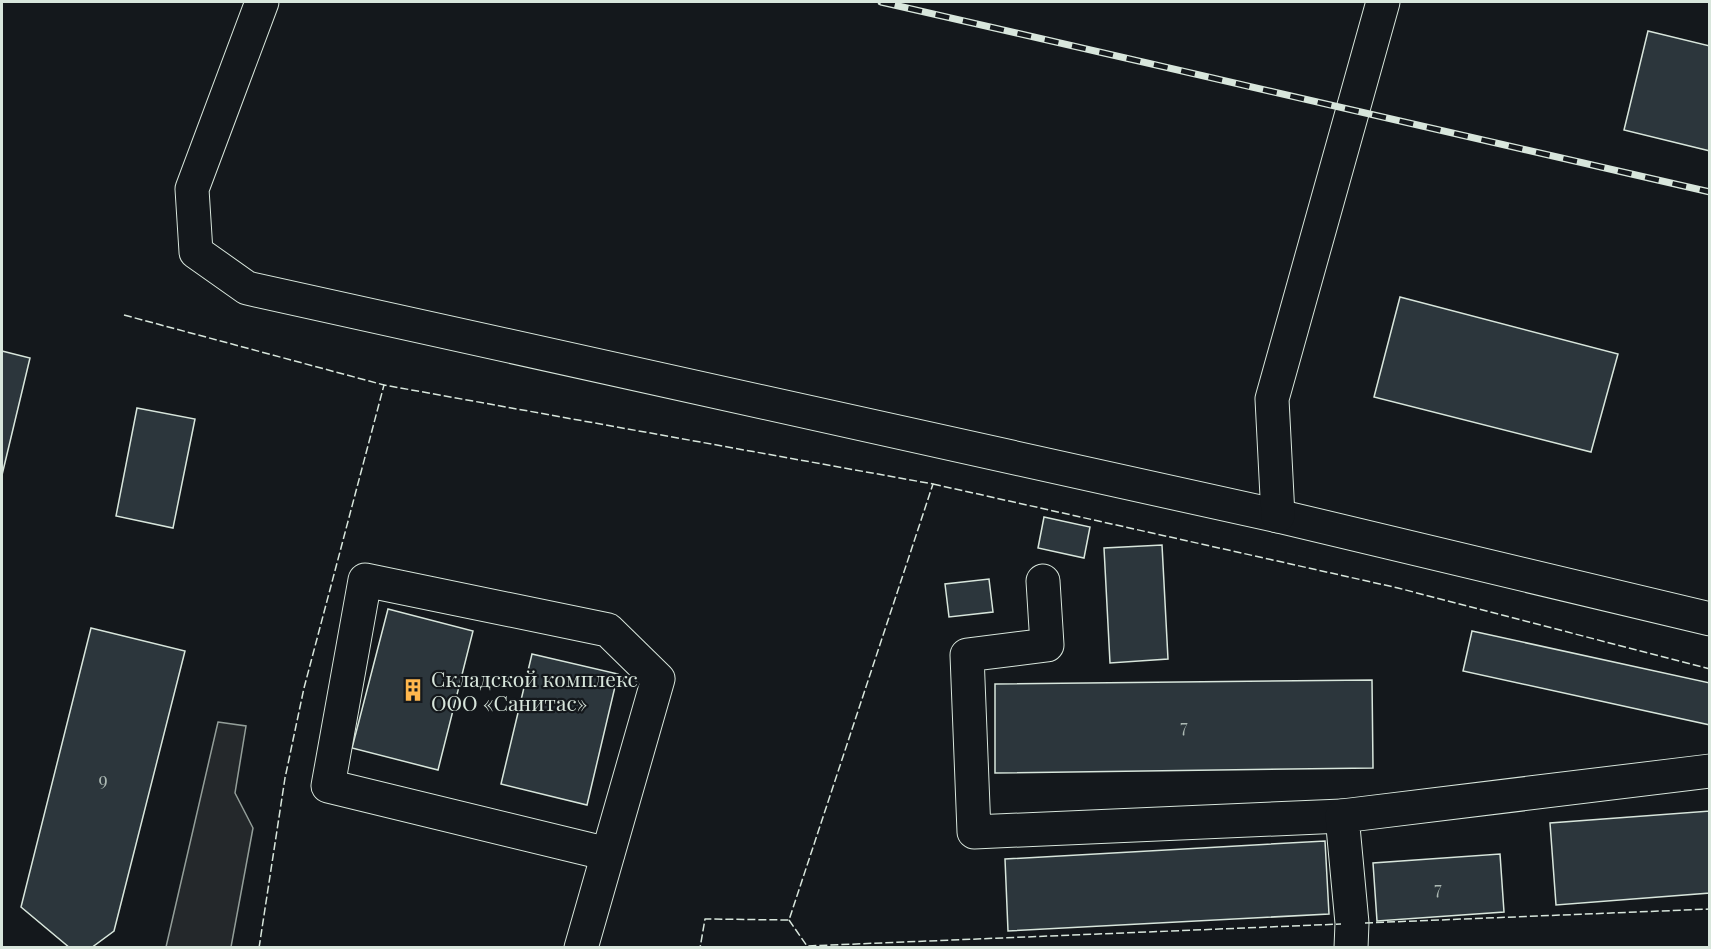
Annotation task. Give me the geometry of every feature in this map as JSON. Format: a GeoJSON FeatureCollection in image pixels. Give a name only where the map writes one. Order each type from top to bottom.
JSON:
{"type":"FeatureCollection","features":[{"type":"Feature","properties":{"kind":"lane"},"geometry":{"type":"LineString","coordinates":[[261,2],[192,189],[196,252],[247,288],[1278,516],[1710,619]]}},
{"type":"Feature","properties":{"kind":"lane"},"geometry":{"type":"LineString","coordinates":[[1278,516],[1272,399],[1383,2]]}},
{"type":"Feature","properties":{"kind":"lane"},"geometry":{"type":"LineString","coordinates":[[581,948],[608,854],[658,679],[608,630],[365,579],[328,786],[608,854]]}},
{"type":"Feature","properties":{"kind":"lane"},"geometry":{"type":"LineString","coordinates":[[1043,580],[1047,645],[967,655],[974,832],[1342,816],[1710,771]]}},
{"type":"Feature","properties":{"kind":"lane"},"geometry":{"type":"LineString","coordinates":[[1342,816],[1352,923],[1351,948]]}},
{"type":"Feature","properties":{"kind":"shaded area"},"geometry":{"type":"Polygon","coordinates":[[[218,722],[246,726],[235,793],[253,828],[231,947],[166,947],[218,722]]]}},
{"type":"Feature","properties":{"kind":"building"},"geometry":{"type":"Polygon","coordinates":[[[1648,31],[1710,46],[1710,151],[1624,130],[1648,31]]]}},
{"type":"Feature","properties":{"kind":"building"},"geometry":{"type":"Polygon","coordinates":[[[1400,297],[1618,354],[1591,452],[1374,397],[1400,297]]]}},
{"type":"Feature","properties":{"kind":"building"},"geometry":{"type":"Polygon","coordinates":[[[2,351],[30,358],[2,475],[2,351]]]}},
{"type":"Feature","properties":{"kind":"building"},"geometry":{"type":"Polygon","coordinates":[[[137,408],[195,419],[173,528],[116,516],[137,408]]]}},
{"type":"Feature","properties":{"kind":"building"},"geometry":{"type":"Polygon","coordinates":[[[1044,517],[1090,527],[1084,558],[1038,548],[1044,517]]]}},
{"type":"Feature","properties":{"kind":"building"},"geometry":{"type":"Polygon","coordinates":[[[1162,545],[1168,659],[1110,663],[1104,548],[1162,545]]]}},
{"type":"Feature","properties":{"kind":"building"},"geometry":{"type":"Polygon","coordinates":[[[989,579],[993,612],[949,617],[945,584],[989,579]]]}},
{"type":"Feature","properties":{"kind":"building","name":"Складской комплекс ООО «Санитас»"},"geometry":{"type":"Polygon","coordinates":[[[388,609],[473,631],[438,770],[352,748],[388,609]]]}},
{"type":"Feature","properties":{"kind":"building"},"geometry":{"type":"Polygon","coordinates":[[[91,628],[185,651],[114,931],[91,948],[70,948],[21,907],[91,628]]]}},
{"type":"Feature","properties":{"kind":"building"},"geometry":{"type":"Polygon","coordinates":[[[1472,631],[1710,683],[1710,725],[1463,671],[1472,631]]]}},
{"type":"Feature","properties":{"kind":"building"},"geometry":{"type":"Polygon","coordinates":[[[532,654],[618,674],[587,805],[501,784],[532,654]]]}},
{"type":"Feature","properties":{"kind":"building"},"geometry":{"type":"Polygon","coordinates":[[[1372,680],[1373,768],[995,773],[995,684],[1372,680]]]}},
{"type":"Feature","properties":{"kind":"building"},"geometry":{"type":"Polygon","coordinates":[[[1710,811],[1710,893],[1556,905],[1550,823],[1710,811]]]}},
{"type":"Feature","properties":{"kind":"building"},"geometry":{"type":"Polygon","coordinates":[[[1325,841],[1329,914],[1008,931],[1005,859],[1325,841]]]}},
{"type":"Feature","properties":{"kind":"building"},"geometry":{"type":"Polygon","coordinates":[[[1500,854],[1504,912],[1377,921],[1373,863],[1500,854]]]}},
{"type":"Feature","properties":{"kind":"railway"},"geometry":{"type":"LineString","coordinates":[[881,2],[1710,192]]}},
{"type":"Feature","properties":{"kind":"fence"},"geometry":{"type":"LineString","coordinates":[[124,315],[384,385]]}},
{"type":"Feature","properties":{"kind":"fence"},"geometry":{"type":"LineString","coordinates":[[259,948],[285,778],[304,688],[384,385],[933,484],[789,920],[705,919],[700,948]]}},
{"type":"Feature","properties":{"kind":"fence"},"geometry":{"type":"LineString","coordinates":[[933,484],[1398,588],[1710,669]]}},
{"type":"Feature","properties":{"kind":"fence"},"geometry":{"type":"LineString","coordinates":[[1365,923],[1710,909]]}},
{"type":"Feature","properties":{"kind":"fence"},"geometry":{"type":"LineString","coordinates":[[789,920],[807,946],[1341,924]]}},
{"type":"Feature","properties":{"kind":"place","name":"Складской комплекс ООО «Санитас»"},"geometry":{"type":"Point","coordinates":[413,690]}}]}
